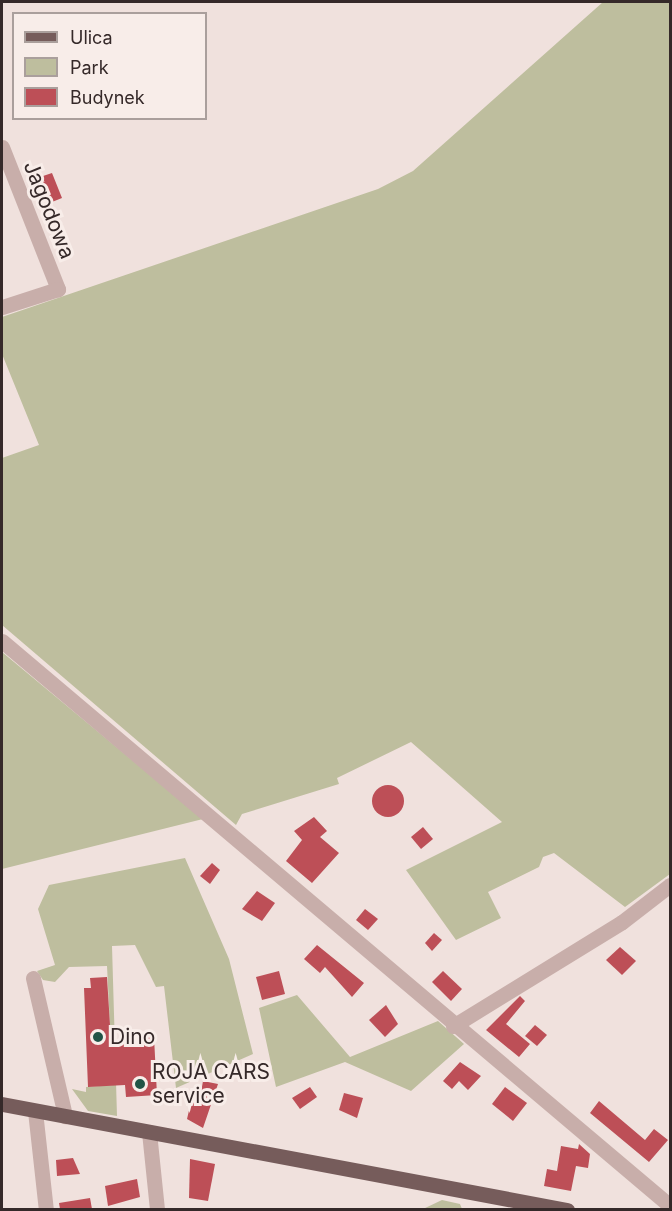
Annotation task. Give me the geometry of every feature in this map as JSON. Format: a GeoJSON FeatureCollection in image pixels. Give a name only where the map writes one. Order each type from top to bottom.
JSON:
{"type":"FeatureCollection","features":[{"type":"Feature","properties":{"kind":"main road"},"geometry":{"type":"LineString","coordinates":[[2,1104],[567,1209]]}},
{"type":"Feature","properties":{"kind":"street","name":"Jagodowa"},"geometry":{"type":"LineString","coordinates":[[2,147],[58,289],[2,307]]}},
{"type":"Feature","properties":{"kind":"street"},"geometry":{"type":"LineString","coordinates":[[2,641],[453,1026],[670,1206]]}},
{"type":"Feature","properties":{"kind":"street"},"geometry":{"type":"LineString","coordinates":[[453,1026],[622,922],[670,885]]}},
{"type":"Feature","properties":{"kind":"street"},"geometry":{"type":"LineString","coordinates":[[33,978],[64,1116]]}},
{"type":"Feature","properties":{"kind":"street"},"geometry":{"type":"LineString","coordinates":[[35,1111],[46,1209]]}},
{"type":"Feature","properties":{"kind":"street"},"geometry":{"type":"LineString","coordinates":[[149,1132],[157,1209]]}},
{"type":"Feature","properties":{"kind":"green space"},"geometry":{"type":"Polygon","coordinates":[[[603,2],[670,2],[670,874],[625,907],[554,853],[543,857],[539,867],[488,892],[501,918],[456,940],[406,870],[502,822],[411,742],[337,778],[339,784],[242,814],[236,825],[2,625],[2,458],[39,445],[2,354],[2,317],[378,189],[413,171],[603,2]]]}},
{"type":"Feature","properties":{"kind":"green space"},"geometry":{"type":"Polygon","coordinates":[[[2,652],[203,819],[2,869],[2,652]]]}},
{"type":"Feature","properties":{"kind":"green space"},"geometry":{"type":"Polygon","coordinates":[[[185,858],[229,959],[253,1054],[176,1088],[164,986],[156,987],[135,945],[112,946],[117,1116],[88,1111],[72,1089],[86,1092],[86,1087],[113,1085],[107,966],[69,967],[55,982],[43,980],[37,971],[55,965],[38,909],[49,885],[185,858]]]}},
{"type":"Feature","properties":{"kind":"green space"},"geometry":{"type":"Polygon","coordinates":[[[297,995],[350,1057],[438,1021],[464,1044],[411,1091],[345,1062],[276,1087],[259,1008],[297,995]]]}},
{"type":"Feature","properties":{"kind":"green space"},"geometry":{"type":"Polygon","coordinates":[[[442,1200],[460,1204],[462,1209],[423,1209],[442,1200]]]}},
{"type":"Feature","properties":{"kind":"building"},"geometry":{"type":"Polygon","coordinates":[[[52,173],[62,198],[47,204],[37,178],[52,173]]]}},
{"type":"Feature","properties":{"kind":"building"},"geometry":{"type":"Polygon","coordinates":[[[388,785],[399,790],[404,801],[399,812],[388,817],[377,812],[372,801],[377,790],[388,785]]]}},
{"type":"Feature","properties":{"kind":"building"},"geometry":{"type":"Polygon","coordinates":[[[314,817],[327,831],[320,837],[339,853],[312,883],[286,861],[302,840],[294,831],[314,817]]]}},
{"type":"Feature","properties":{"kind":"building"},"geometry":{"type":"Polygon","coordinates":[[[423,827],[433,839],[421,849],[411,837],[423,827]]]}},
{"type":"Feature","properties":{"kind":"building"},"geometry":{"type":"Polygon","coordinates":[[[212,863],[220,870],[210,884],[200,876],[212,863]]]}},
{"type":"Feature","properties":{"kind":"building"},"geometry":{"type":"Polygon","coordinates":[[[257,891],[275,903],[262,921],[242,909],[257,891]]]}},
{"type":"Feature","properties":{"kind":"building"},"geometry":{"type":"Polygon","coordinates":[[[365,909],[378,919],[368,930],[356,920],[365,909]]]}},
{"type":"Feature","properties":{"kind":"building"},"geometry":{"type":"Polygon","coordinates":[[[434,933],[442,940],[432,951],[425,943],[434,933]]]}},
{"type":"Feature","properties":{"kind":"building"},"geometry":{"type":"Polygon","coordinates":[[[317,945],[364,983],[352,997],[325,967],[320,973],[304,959],[317,945]]]}},
{"type":"Feature","properties":{"kind":"building"},"geometry":{"type":"Polygon","coordinates":[[[620,947],[636,961],[622,975],[606,960],[620,947]]]}},
{"type":"Feature","properties":{"kind":"building"},"geometry":{"type":"Polygon","coordinates":[[[279,971],[285,994],[262,1000],[256,977],[279,971]]]}},
{"type":"Feature","properties":{"kind":"building"},"geometry":{"type":"Polygon","coordinates":[[[443,971],[462,989],[451,1001],[432,982],[443,971]]]}},
{"type":"Feature","properties":{"kind":"building"},"geometry":{"type":"Polygon","coordinates":[[[107,977],[111,1041],[154,1037],[157,1095],[126,1097],[125,1085],[88,1087],[84,988],[91,988],[90,978],[107,977]]]}},
{"type":"Feature","properties":{"kind":"building"},"geometry":{"type":"Polygon","coordinates":[[[520,996],[525,1001],[506,1024],[530,1044],[519,1057],[486,1030],[520,996]]]}},
{"type":"Feature","properties":{"kind":"building"},"geometry":{"type":"Polygon","coordinates":[[[386,1005],[398,1024],[385,1037],[369,1020],[386,1005]]]}},
{"type":"Feature","properties":{"kind":"building"},"geometry":{"type":"Polygon","coordinates":[[[535,1025],[547,1035],[537,1046],[525,1036],[535,1025]]]}},
{"type":"Feature","properties":{"kind":"building"},"geometry":{"type":"Polygon","coordinates":[[[460,1062],[481,1076],[468,1090],[459,1081],[452,1089],[443,1081],[460,1062]]]}},
{"type":"Feature","properties":{"kind":"building"},"geometry":{"type":"Polygon","coordinates":[[[203,1081],[218,1084],[203,1128],[187,1119],[191,1102],[199,1104],[203,1081]]]}},
{"type":"Feature","properties":{"kind":"building"},"geometry":{"type":"Polygon","coordinates":[[[310,1087],[317,1097],[300,1109],[292,1098],[310,1087]]]}},
{"type":"Feature","properties":{"kind":"building"},"geometry":{"type":"Polygon","coordinates":[[[505,1087],[527,1103],[513,1121],[492,1104],[505,1087]]]}},
{"type":"Feature","properties":{"kind":"building"},"geometry":{"type":"Polygon","coordinates":[[[344,1093],[363,1098],[357,1118],[339,1110],[344,1093]]]}},
{"type":"Feature","properties":{"kind":"building"},"geometry":{"type":"Polygon","coordinates":[[[599,1101],[645,1140],[654,1129],[668,1140],[649,1162],[590,1113],[599,1101]]]}},
{"type":"Feature","properties":{"kind":"building"},"geometry":{"type":"Polygon","coordinates":[[[579,1144],[590,1154],[588,1168],[576,1166],[571,1191],[544,1186],[547,1169],[557,1171],[561,1146],[578,1149],[579,1144]]]}},
{"type":"Feature","properties":{"kind":"building"},"geometry":{"type":"Polygon","coordinates":[[[73,1158],[80,1174],[57,1176],[56,1160],[73,1158]]]}},
{"type":"Feature","properties":{"kind":"building"},"geometry":{"type":"Polygon","coordinates":[[[190,1159],[215,1164],[208,1201],[189,1198],[190,1159]]]}},
{"type":"Feature","properties":{"kind":"building"},"geometry":{"type":"Polygon","coordinates":[[[137,1179],[140,1197],[108,1206],[105,1186],[137,1179]]]}},
{"type":"Feature","properties":{"kind":"building"},"geometry":{"type":"Polygon","coordinates":[[[90,1198],[92,1209],[60,1209],[59,1203],[90,1198]]]}},
{"type":"Feature","properties":{"kind":"place","name":"Dino"},"geometry":{"type":"Point","coordinates":[98,1037]}},
{"type":"Feature","properties":{"kind":"place","name":"ROJA CARS service"},"geometry":{"type":"Point","coordinates":[140,1084]}}]}
